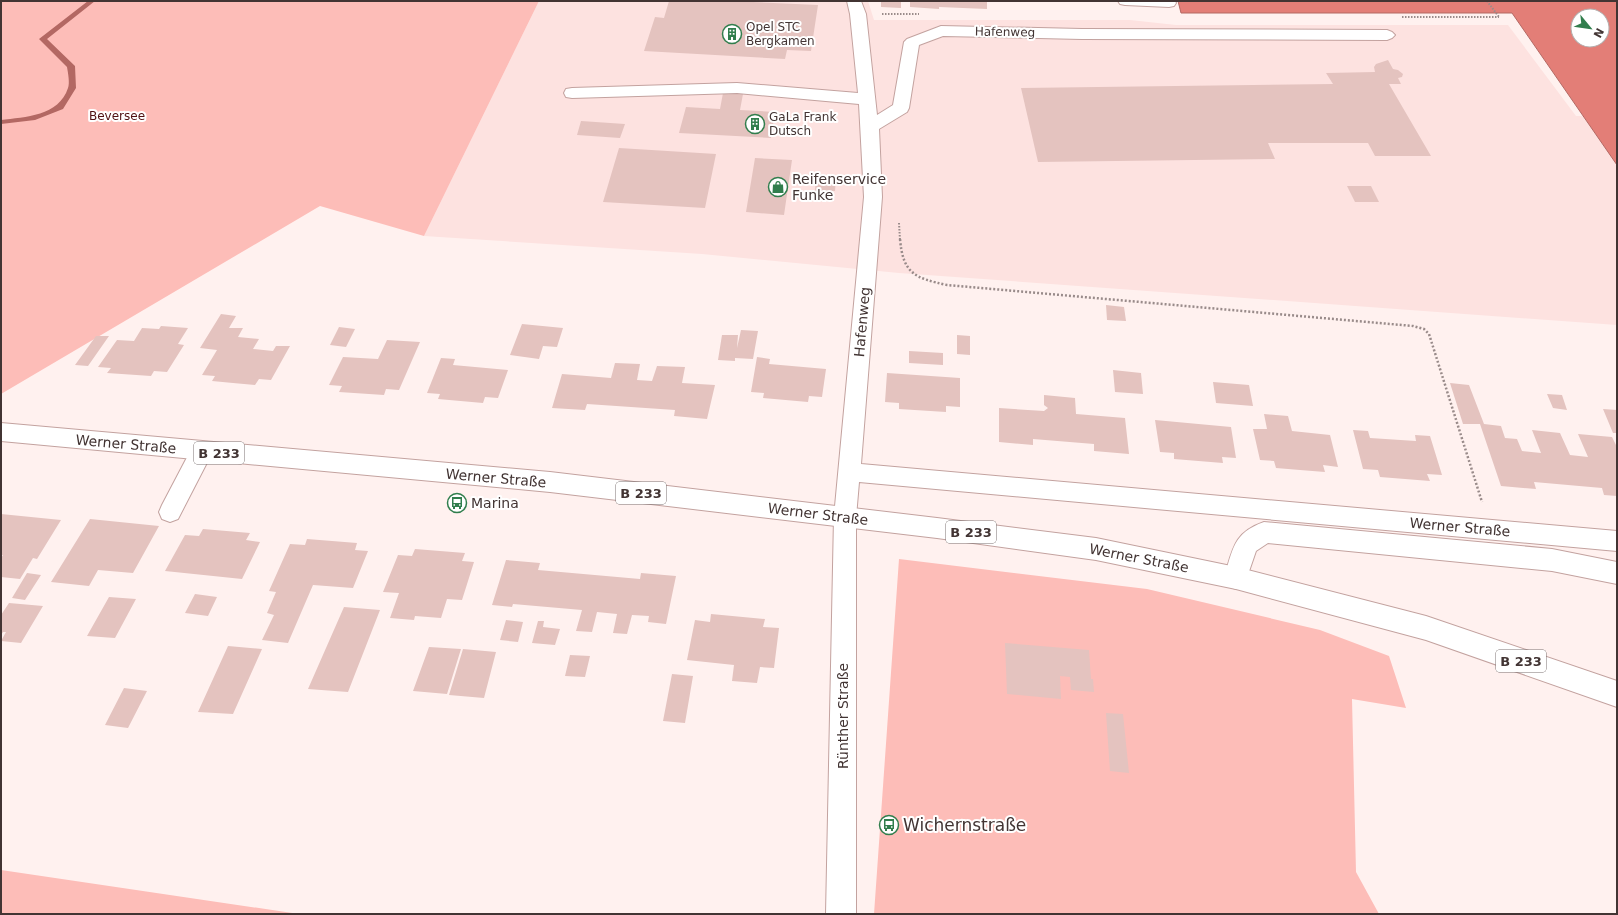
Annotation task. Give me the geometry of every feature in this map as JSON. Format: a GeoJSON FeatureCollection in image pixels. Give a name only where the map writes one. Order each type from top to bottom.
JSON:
{"type":"FeatureCollection","features":[{"type":"Feature","properties":{"kind":"main road","name":"Hafenweg"},"geometry":{"type":"LineString","coordinates":[[845,517],[873,197],[870,127],[858,14],[854,1]]}},
{"type":"Feature","properties":{"kind":"main road"},"geometry":{"type":"LineString","coordinates":[[1125,1],[1169,3]]}},
{"type":"Feature","properties":{"kind":"main road","name":"Hafenweg"},"geometry":{"type":"LineString","coordinates":[[870,127],[901,108],[912,42],[941,31],[1082,34],[1387,35]]}},
{"type":"Feature","properties":{"kind":"main road"},"geometry":{"type":"LineString","coordinates":[[572,93],[738,88],[850,97],[867,100]]}},
{"type":"Feature","properties":{"kind":"main road","name":"Werner Straße"},"geometry":{"type":"LineString","coordinates":[[1,432],[542,482],[845,517],[1096,549],[1236,578],[1426,628],[1617,694]]}},
{"type":"Feature","properties":{"kind":"main road"},"geometry":{"type":"LineString","coordinates":[[170,512],[202,451]]}},
{"type":"Feature","properties":{"kind":"main road","name":"Werner Straße"},"geometry":{"type":"LineString","coordinates":[[849,472],[1617,541]]}},
{"type":"Feature","properties":{"kind":"main road","name":"Rünther Straße"},"geometry":{"type":"LineString","coordinates":[[841,914],[845,517]]}},
{"type":"Feature","properties":{"kind":"main road"},"geometry":{"type":"LineString","coordinates":[[1236,578],[1246,545],[1264,532],[1552,560],[1617,573]]}},
{"type":"Feature","properties":{"kind":"path"},"geometry":{"type":"LineString","coordinates":[[1488,1],[1499,17]]}},
{"type":"Feature","properties":{"kind":"path"},"geometry":{"type":"LineString","coordinates":[[873,197],[899,218],[904,264],[910,272],[922,279],[941,283],[999,290],[1413,326],[1424,329],[1429,334],[1490,529]]}},
{"type":"Feature","properties":{"kind":"shaded area"},"geometry":{"type":"Polygon","coordinates":[[[539,1],[868,1],[874,20],[1130,20],[1176,25],[1508,25],[1576,116],[1583,116],[1617,165],[1617,325],[899,273],[702,254],[424,236],[539,1]]]}},
{"type":"Feature","properties":{"kind":"shaded area"},"geometry":{"type":"Polygon","coordinates":[[[1178,1],[1617,1],[1617,165],[1512,13],[1181,13],[1178,1]]]}},
{"type":"Feature","properties":{"kind":"green space","name":"Beversee"},"geometry":{"type":"Polygon","coordinates":[[[1,1],[539,1],[424,236],[320,206],[1,394],[1,1]]]}},
{"type":"Feature","properties":{"kind":"green space"},"geometry":{"type":"Polygon","coordinates":[[[899,559],[1147,589],[1320,630],[1389,656],[1406,708],[1352,699],[1356,872],[1379,914],[874,914],[899,559]]]}},
{"type":"Feature","properties":{"kind":"green space"},"geometry":{"type":"Polygon","coordinates":[[[1,870],[299,914],[1,914],[1,870]]]}},
{"type":"Feature","properties":{"kind":"building","name":"Opel STC Bergkamen"},"geometry":{"type":"Polygon","coordinates":[[[669,1],[731,1],[818,5],[811,51],[787,50],[785,59],[644,51],[655,17],[664,18],[669,1]]]}},
{"type":"Feature","properties":{"kind":"building"},"geometry":{"type":"Polygon","coordinates":[[[881,1],[901,2],[901,8],[881,7],[881,1]]]}},
{"type":"Feature","properties":{"kind":"building"},"geometry":{"type":"Polygon","coordinates":[[[910,1],[987,1],[987,9],[939,7],[939,9],[910,7],[910,1]]]}},
{"type":"Feature","properties":{"kind":"building"},"geometry":{"type":"Polygon","coordinates":[[[1388,60],[1393,69],[1398,70],[1403,74],[1402,77],[1398,78],[1401,84],[1389,84],[1431,156],[1375,156],[1368,143],[1268,143],[1275,159],[1038,162],[1021,88],[1333,84],[1326,73],[1375,72],[1374,67],[1376,64],[1388,60]]]}},
{"type":"Feature","properties":{"kind":"building"},"geometry":{"type":"Polygon","coordinates":[[[723,93],[743,94],[740,110],[775,112],[771,138],[679,133],[686,107],[720,109],[723,93]]]}},
{"type":"Feature","properties":{"kind":"building"},"geometry":{"type":"Polygon","coordinates":[[[581,121],[625,124],[620,138],[577,135],[581,121]]]}},
{"type":"Feature","properties":{"kind":"building"},"geometry":{"type":"Polygon","coordinates":[[[619,148],[716,154],[705,208],[603,202],[619,148]]]}},
{"type":"Feature","properties":{"kind":"building"},"geometry":{"type":"Polygon","coordinates":[[[755,158],[792,160],[784,215],[746,212],[755,158]]]}},
{"type":"Feature","properties":{"kind":"building"},"geometry":{"type":"Polygon","coordinates":[[[816,176],[836,176],[835,191],[815,191],[816,176]]]}},
{"type":"Feature","properties":{"kind":"building"},"geometry":{"type":"Polygon","coordinates":[[[1347,186],[1371,186],[1379,202],[1355,202],[1347,186]]]}},
{"type":"Feature","properties":{"kind":"building"},"geometry":{"type":"Polygon","coordinates":[[[1106,305],[1124,307],[1126,321],[1107,320],[1106,305]]]}},
{"type":"Feature","properties":{"kind":"building"},"geometry":{"type":"Polygon","coordinates":[[[221,314],[236,316],[229,328],[243,328],[238,337],[259,339],[253,349],[273,351],[276,346],[290,346],[271,380],[259,379],[255,385],[212,381],[215,376],[202,375],[217,350],[200,348],[221,314]]]}},
{"type":"Feature","properties":{"kind":"building"},"geometry":{"type":"Polygon","coordinates":[[[522,324],[563,328],[557,347],[543,346],[539,359],[510,355],[522,324]]]}},
{"type":"Feature","properties":{"kind":"building"},"geometry":{"type":"Polygon","coordinates":[[[161,326],[188,328],[178,344],[184,345],[167,372],[154,371],[151,376],[107,373],[111,368],[98,367],[117,340],[134,341],[142,328],[159,329],[161,326]]]}},
{"type":"Feature","properties":{"kind":"building"},"geometry":{"type":"Polygon","coordinates":[[[339,327],[355,329],[346,347],[330,345],[339,327]]]}},
{"type":"Feature","properties":{"kind":"building"},"geometry":{"type":"Polygon","coordinates":[[[741,330],[758,331],[753,359],[735,358],[735,361],[718,360],[722,335],[738,335],[737,348],[741,330]]]}},
{"type":"Feature","properties":{"kind":"building"},"geometry":{"type":"Polygon","coordinates":[[[957,335],[970,336],[970,355],[957,354],[957,335]]]}},
{"type":"Feature","properties":{"kind":"building"},"geometry":{"type":"Polygon","coordinates":[[[96,336],[109,336],[88,366],[75,365],[96,336]]]}},
{"type":"Feature","properties":{"kind":"building"},"geometry":{"type":"Polygon","coordinates":[[[387,340],[420,342],[399,390],[386,389],[384,395],[339,392],[342,386],[329,385],[343,357],[378,359],[387,340]]]}},
{"type":"Feature","properties":{"kind":"building"},"geometry":{"type":"Polygon","coordinates":[[[909,351],[943,353],[943,365],[909,363],[909,351]]]}},
{"type":"Feature","properties":{"kind":"building"},"geometry":{"type":"Polygon","coordinates":[[[757,357],[770,359],[769,364],[826,369],[822,397],[809,396],[808,402],[763,398],[764,393],[751,392],[757,357]]]}},
{"type":"Feature","properties":{"kind":"building"},"geometry":{"type":"Polygon","coordinates":[[[441,358],[455,359],[453,365],[508,370],[498,398],[485,397],[483,403],[438,399],[440,394],[427,393],[441,358]]]}},
{"type":"Feature","properties":{"kind":"building"},"geometry":{"type":"Polygon","coordinates":[[[615,363],[640,364],[637,380],[652,381],[657,366],[685,367],[682,383],[715,385],[707,419],[674,416],[675,410],[587,404],[585,410],[552,408],[562,374],[611,378],[615,363]]]}},
{"type":"Feature","properties":{"kind":"building"},"geometry":{"type":"Polygon","coordinates":[[[1113,370],[1141,373],[1143,394],[1115,392],[1113,370]]]}},
{"type":"Feature","properties":{"kind":"building"},"geometry":{"type":"Polygon","coordinates":[[[887,373],[960,378],[960,407],[946,406],[946,412],[899,409],[899,403],[885,402],[887,373]]]}},
{"type":"Feature","properties":{"kind":"building"},"geometry":{"type":"Polygon","coordinates":[[[1213,382],[1249,385],[1253,406],[1216,403],[1213,382]]]}},
{"type":"Feature","properties":{"kind":"building"},"geometry":{"type":"Polygon","coordinates":[[[1450,383],[1469,385],[1484,424],[1501,426],[1505,438],[1517,439],[1522,451],[1541,453],[1532,430],[1560,433],[1570,455],[1588,457],[1578,434],[1612,437],[1617,447],[1617,496],[1604,495],[1602,488],[1534,482],[1536,489],[1501,486],[1480,424],[1463,424],[1450,383]]]}},
{"type":"Feature","properties":{"kind":"building"},"geometry":{"type":"Polygon","coordinates":[[[1547,394],[1562,395],[1567,410],[1553,408],[1547,394]]]}},
{"type":"Feature","properties":{"kind":"building"},"geometry":{"type":"Polygon","coordinates":[[[1044,395],[1075,398],[1076,414],[1125,418],[1129,454],[1094,451],[1094,444],[1033,439],[1033,445],[999,442],[999,408],[1044,411],[1048,408],[1044,405],[1044,395]]]}},
{"type":"Feature","properties":{"kind":"building"},"geometry":{"type":"Polygon","coordinates":[[[1603,409],[1617,410],[1617,433],[1613,433],[1603,409]]]}},
{"type":"Feature","properties":{"kind":"building"},"geometry":{"type":"Polygon","coordinates":[[[1264,414],[1288,416],[1292,431],[1330,435],[1338,467],[1323,465],[1325,472],[1276,468],[1274,461],[1260,460],[1253,429],[1267,429],[1264,414]]]}},
{"type":"Feature","properties":{"kind":"building"},"geometry":{"type":"Polygon","coordinates":[[[1155,420],[1231,427],[1236,458],[1222,457],[1223,463],[1174,459],[1174,453],[1160,452],[1155,420]]]}},
{"type":"Feature","properties":{"kind":"building"},"geometry":{"type":"Polygon","coordinates":[[[1353,430],[1368,431],[1370,438],[1416,441],[1415,435],[1430,436],[1442,475],[1427,474],[1430,481],[1380,477],[1378,470],[1363,469],[1353,430]]]}},
{"type":"Feature","properties":{"kind":"building"},"geometry":{"type":"Polygon","coordinates":[[[1,514],[61,520],[37,559],[33,558],[20,579],[1,577],[1,558],[3,555],[1,555],[1,514]]]}},
{"type":"Feature","properties":{"kind":"building"},"geometry":{"type":"Polygon","coordinates":[[[90,519],[159,526],[133,573],[98,570],[89,586],[51,582],[90,519]]]}},
{"type":"Feature","properties":{"kind":"building"},"geometry":{"type":"Polygon","coordinates":[[[203,529],[250,533],[246,540],[260,542],[242,579],[165,571],[185,535],[199,536],[203,529]]]}},
{"type":"Feature","properties":{"kind":"building"},"geometry":{"type":"Polygon","coordinates":[[[307,539],[357,543],[355,550],[368,551],[353,588],[313,585],[288,643],[262,640],[274,615],[267,613],[276,592],[269,591],[290,544],[305,545],[307,539]]]}},
{"type":"Feature","properties":{"kind":"building"},"geometry":{"type":"Polygon","coordinates":[[[415,549],[465,553],[462,561],[474,562],[462,600],[447,599],[441,618],[415,616],[414,620],[390,618],[399,593],[383,592],[398,555],[412,556],[415,549]]]}},
{"type":"Feature","properties":{"kind":"building"},"geometry":{"type":"Polygon","coordinates":[[[506,560],[540,563],[538,570],[640,579],[641,573],[676,576],[666,624],[648,622],[649,616],[632,615],[627,634],[613,633],[617,614],[597,612],[592,632],[576,631],[582,610],[513,604],[512,607],[492,605],[506,560]]]}},
{"type":"Feature","properties":{"kind":"building"},"geometry":{"type":"Polygon","coordinates":[[[27,573],[41,575],[25,600],[12,598],[27,573]]]}},
{"type":"Feature","properties":{"kind":"building"},"geometry":{"type":"Polygon","coordinates":[[[195,594],[217,597],[208,616],[185,613],[195,594]]]}},
{"type":"Feature","properties":{"kind":"building"},"geometry":{"type":"Polygon","coordinates":[[[109,597],[136,599],[115,638],[87,636],[109,597]]]}},
{"type":"Feature","properties":{"kind":"building"},"geometry":{"type":"Polygon","coordinates":[[[9,603],[43,606],[21,643],[1,641],[6,632],[3,632],[1,635],[1,615],[9,603]]]}},
{"type":"Feature","properties":{"kind":"building"},"geometry":{"type":"Polygon","coordinates":[[[344,607],[380,610],[348,692],[308,689],[344,607]]]}},
{"type":"Feature","properties":{"kind":"building"},"geometry":{"type":"Polygon","coordinates":[[[711,614],[765,619],[763,627],[779,628],[774,668],[760,667],[757,683],[732,681],[734,665],[687,660],[695,620],[710,622],[711,614]]]}},
{"type":"Feature","properties":{"kind":"building"},"geometry":{"type":"Polygon","coordinates":[[[506,620],[523,622],[518,642],[500,640],[506,620]]]}},
{"type":"Feature","properties":{"kind":"building"},"geometry":{"type":"Polygon","coordinates":[[[538,621],[544,621],[543,627],[560,629],[555,645],[532,643],[538,621]]]}},
{"type":"Feature","properties":{"kind":"building"},"geometry":{"type":"Polygon","coordinates":[[[1005,643],[1089,650],[1091,679],[1093,679],[1094,692],[1071,690],[1070,677],[1060,676],[1061,699],[1007,694],[1005,643]]]}},
{"type":"Feature","properties":{"kind":"building"},"geometry":{"type":"Polygon","coordinates":[[[228,646],[262,649],[233,714],[198,712],[228,646]]]}},
{"type":"Feature","properties":{"kind":"building"},"geometry":{"type":"Polygon","coordinates":[[[429,647],[461,649],[447,694],[413,691],[429,647]]]}},
{"type":"Feature","properties":{"kind":"building"},"geometry":{"type":"Polygon","coordinates":[[[463,649],[496,652],[484,698],[449,695],[463,649]]]}},
{"type":"Feature","properties":{"kind":"building"},"geometry":{"type":"Polygon","coordinates":[[[570,655],[590,656],[585,677],[565,676],[570,655]]]}},
{"type":"Feature","properties":{"kind":"building"},"geometry":{"type":"Polygon","coordinates":[[[672,674],[693,676],[685,723],[663,721],[672,674]]]}},
{"type":"Feature","properties":{"kind":"building"},"geometry":{"type":"Polygon","coordinates":[[[124,688],[147,691],[128,728],[105,725],[124,688]]]}},
{"type":"Feature","properties":{"kind":"building"},"geometry":{"type":"Polygon","coordinates":[[[1106,713],[1123,714],[1129,773],[1110,771],[1106,713]]]}},
{"type":"Feature","properties":{"kind":"waterway"},"geometry":{"type":"LineString","coordinates":[[1,122],[35,118],[60,107],[72,88],[71,66],[43,39],[92,1]]}},
{"type":"Feature","properties":{"kind":"place","name":"Opel STC Bergkamen"},"geometry":{"type":"Point","coordinates":[732,34]}},
{"type":"Feature","properties":{"kind":"place","name":"GaLa Frank Dutsch"},"geometry":{"type":"Point","coordinates":[755,124]}},
{"type":"Feature","properties":{"kind":"place","name":"Reifenservice Funke"},"geometry":{"type":"Point","coordinates":[778,187]}},
{"type":"Feature","properties":{"kind":"place","name":"Marina"},"geometry":{"type":"Point","coordinates":[457,503]}},
{"type":"Feature","properties":{"kind":"place","name":"Wichernstraße"},"geometry":{"type":"Point","coordinates":[889,825]}}]}
